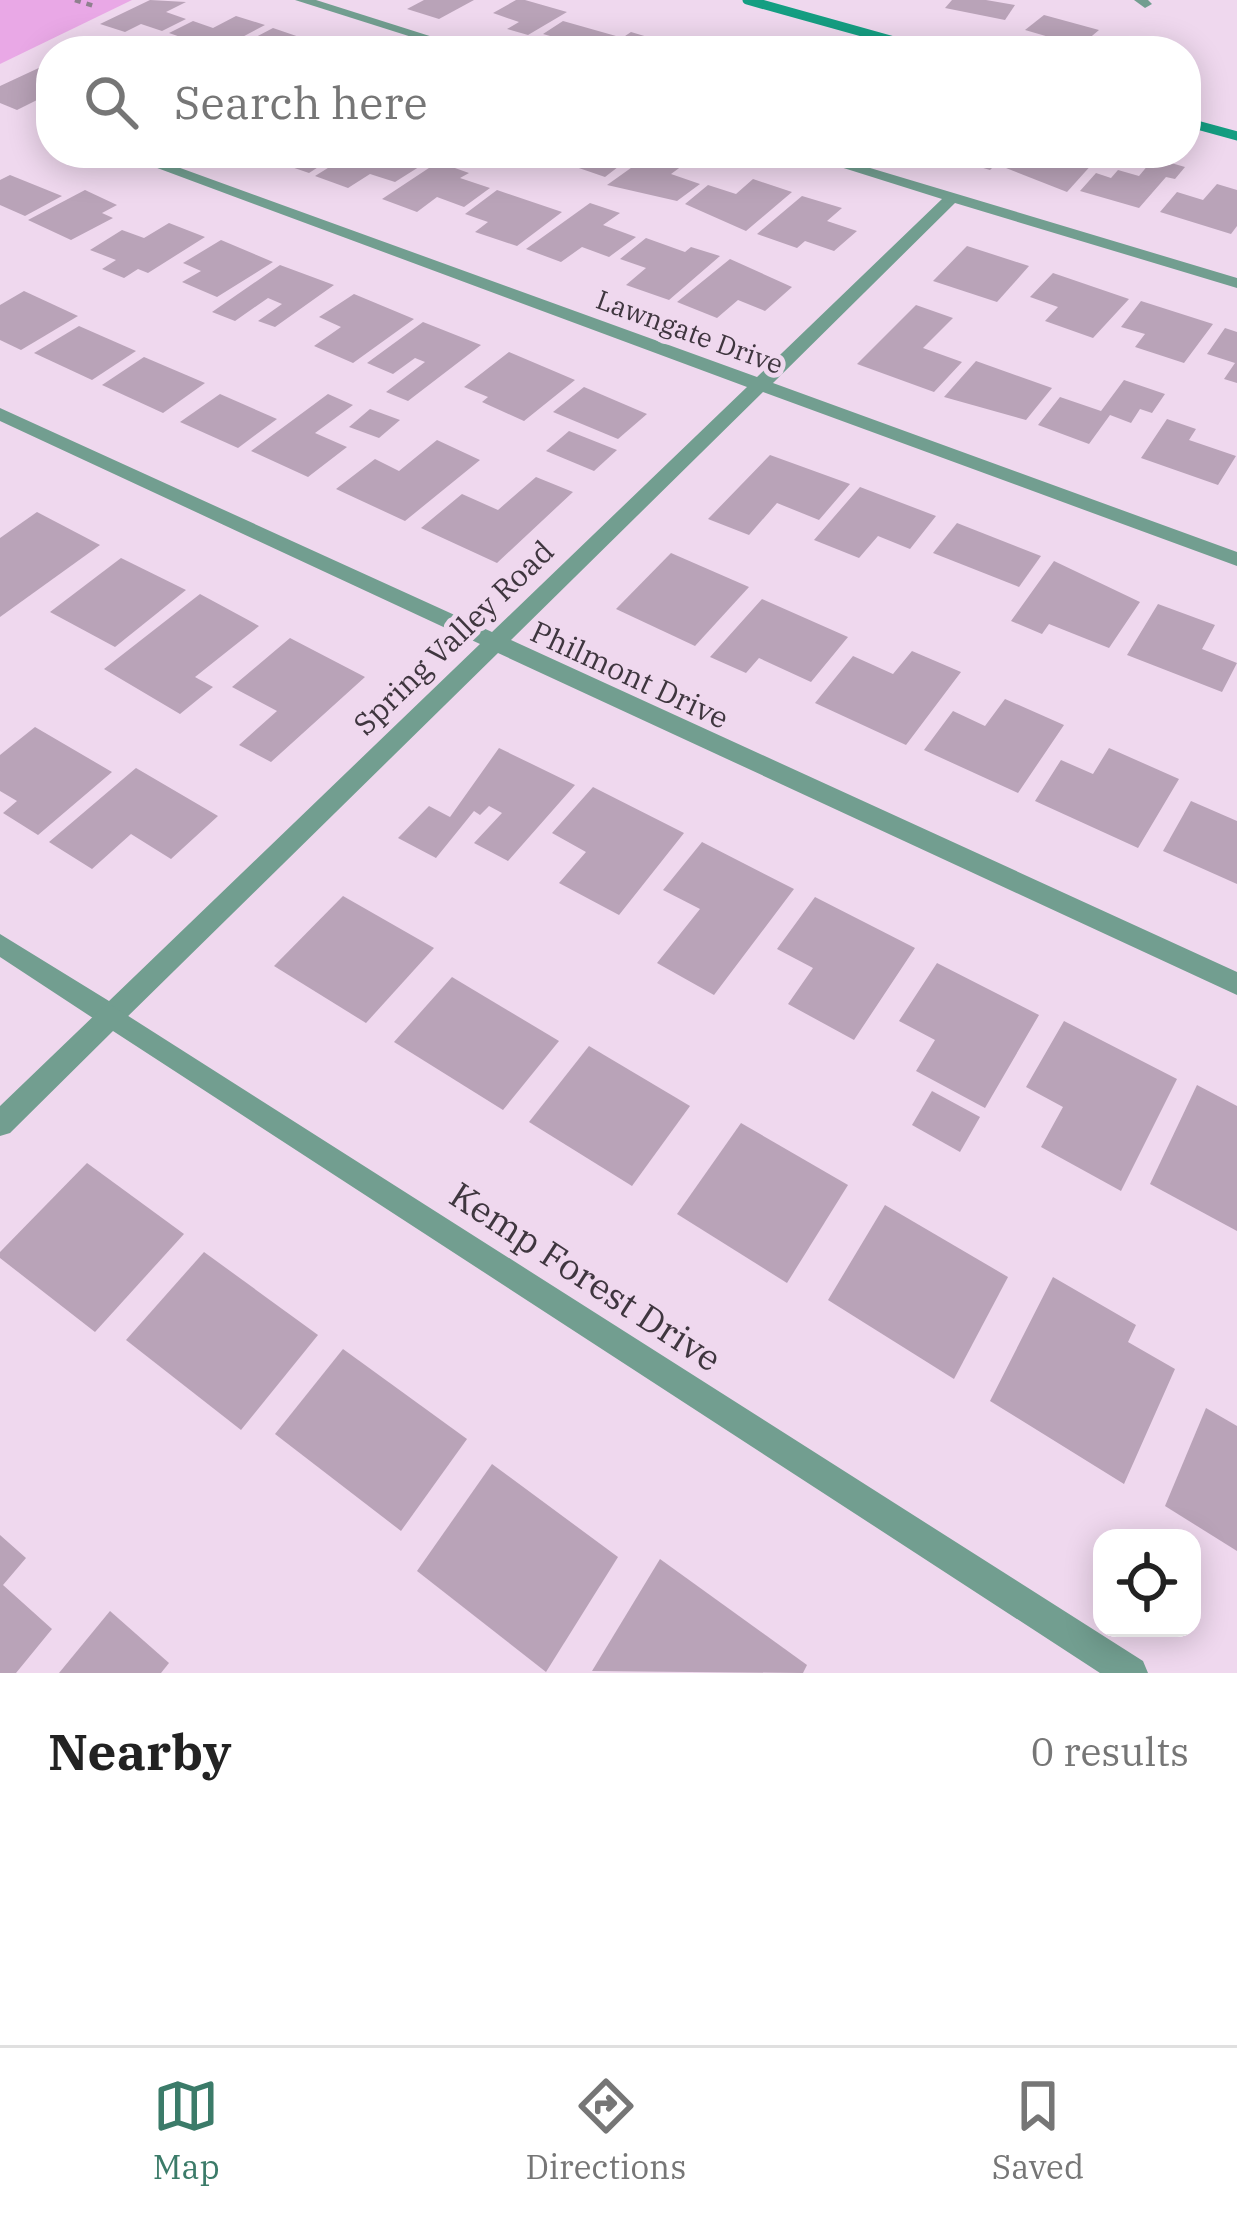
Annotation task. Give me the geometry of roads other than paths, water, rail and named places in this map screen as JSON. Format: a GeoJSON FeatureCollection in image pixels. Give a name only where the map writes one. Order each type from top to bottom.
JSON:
{"type":"FeatureCollection","features":[{"type":"Feature","properties":{"kind":"street"},"geometry":{"type":"LineString","coordinates":[[310,1],[422,36]]}},
{"type":"Feature","properties":{"kind":"street","name":"Lawngate Drive"},"geometry":{"type":"LineString","coordinates":[[165,168],[1237,559]]}},
{"type":"Feature","properties":{"kind":"street"},"geometry":{"type":"LineString","coordinates":[[853,168],[1237,283]]}},
{"type":"Feature","properties":{"kind":"street","name":"Spring Valley Road"},"geometry":{"type":"LineString","coordinates":[[0,1124],[952,198]]}},
{"type":"Feature","properties":{"kind":"street","name":"Philmont Drive"},"geometry":{"type":"LineString","coordinates":[[0,413],[1237,984]]}},
{"type":"Feature","properties":{"kind":"street","name":"Kemp Forest Drive"},"geometry":{"type":"LineString","coordinates":[[0,944],[1131,1673]]}},
{"type":"Feature","properties":{"kind":"waterway"},"geometry":{"type":"LineString","coordinates":[[747,0],[876,36]]}},
{"type":"Feature","properties":{"kind":"waterway"},"geometry":{"type":"LineString","coordinates":[[1201,126],[1237,136]]}}]}
